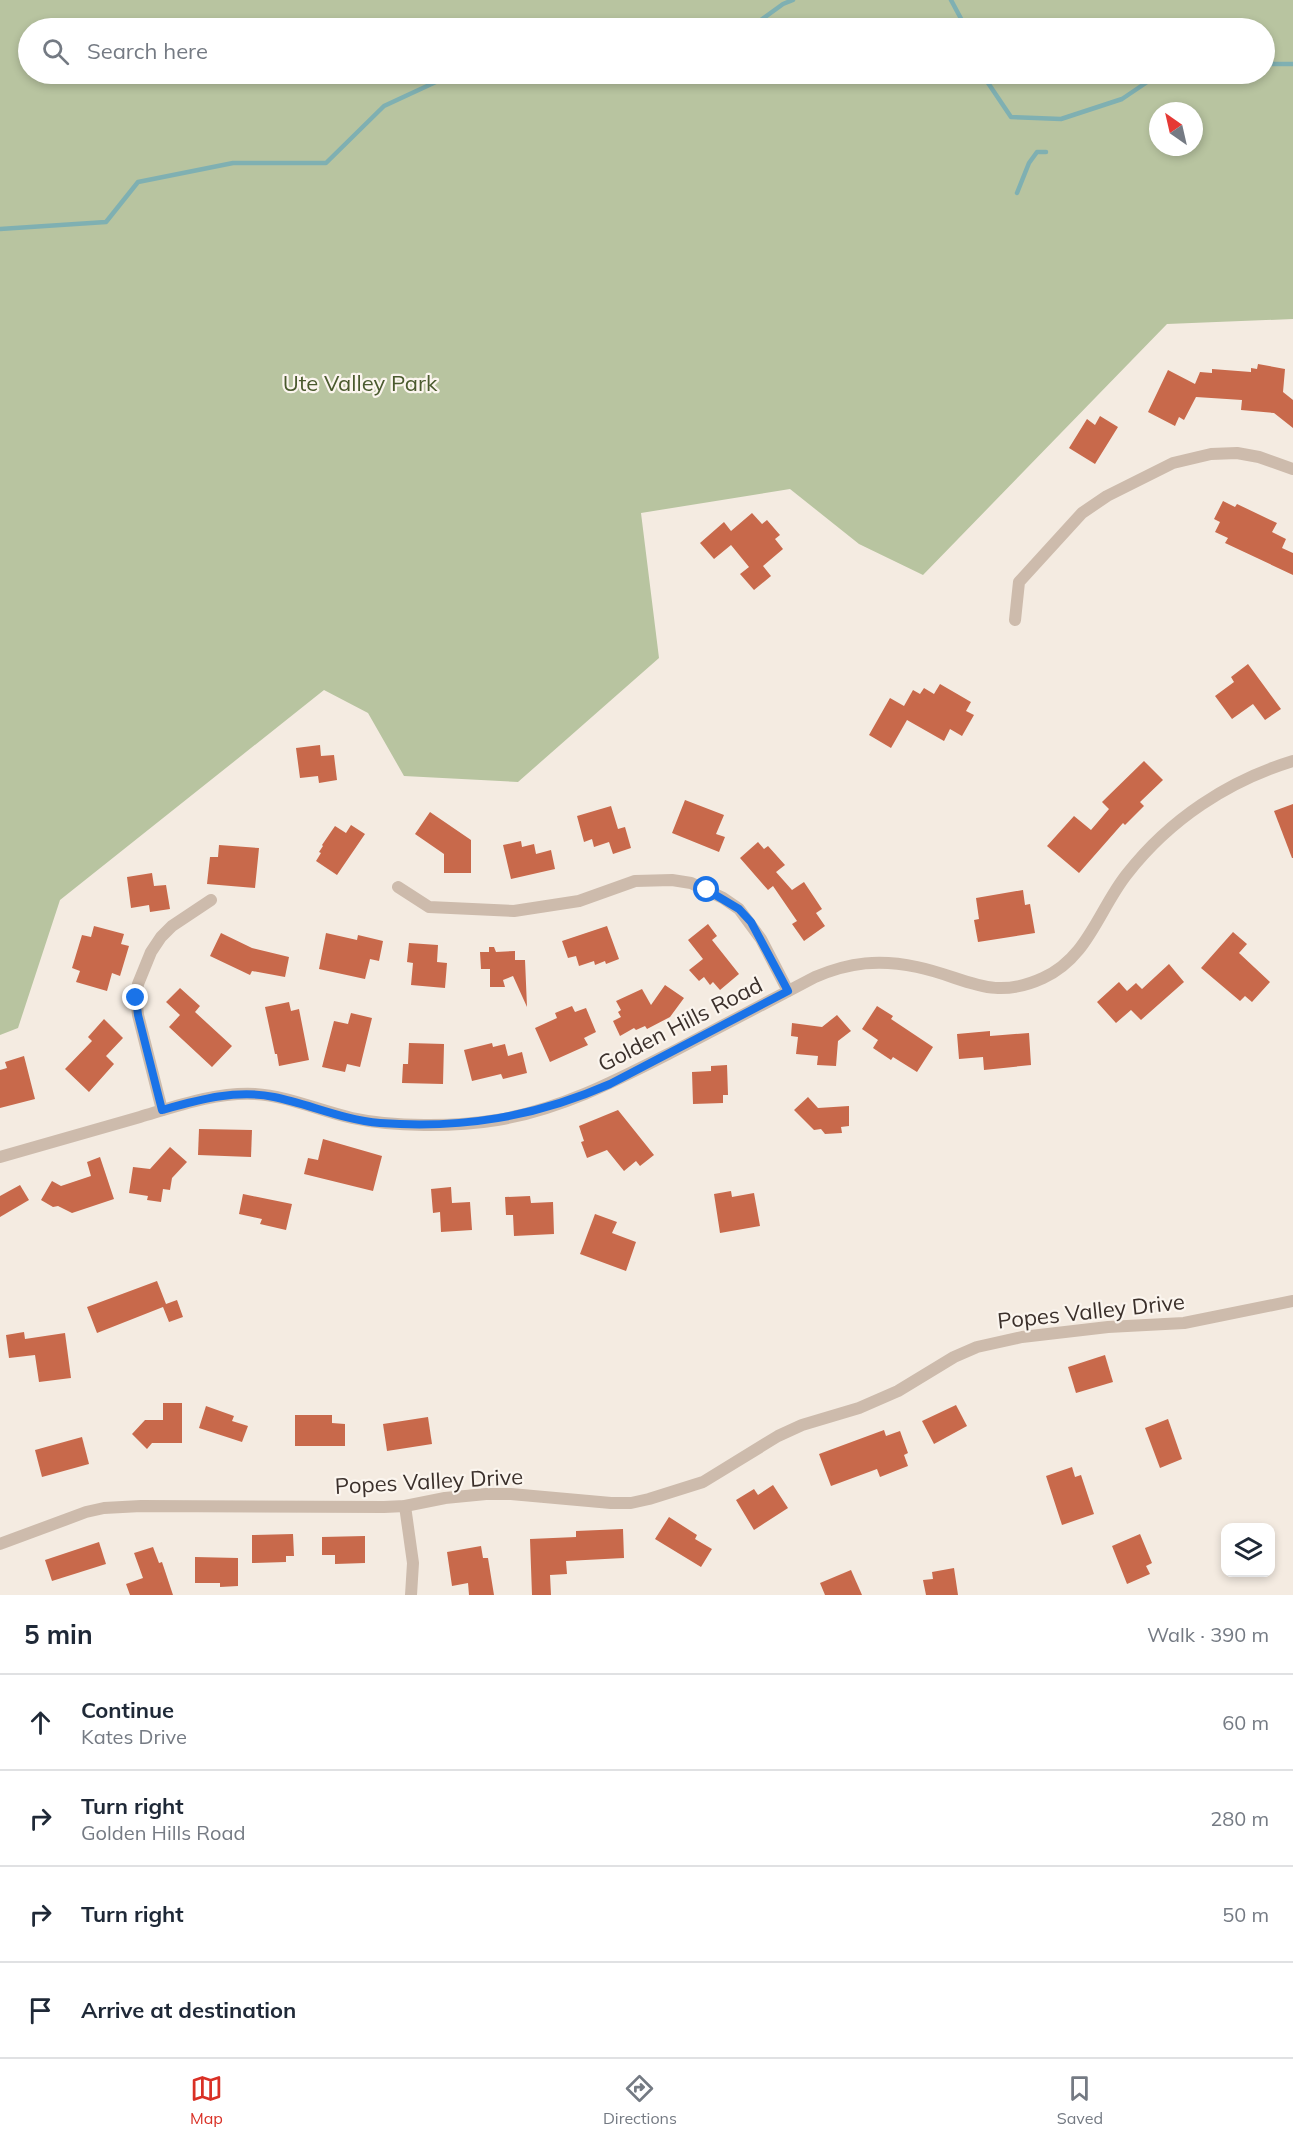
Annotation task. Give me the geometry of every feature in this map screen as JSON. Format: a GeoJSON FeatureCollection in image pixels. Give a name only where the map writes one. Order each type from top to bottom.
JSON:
{"type":"FeatureCollection","features":[{"type":"Feature","properties":{"kind":"street"},"geometry":{"type":"LineString","coordinates":[[1015,620],[1019,582],[1082,513],[1107,496],[1173,463],[1211,454],[1237,453],[1258,457],[1293,469]]}},
{"type":"Feature","properties":{"kind":"street","name":"Golden Hills Road"},"geometry":{"type":"LineString","coordinates":[[0,1157],[199,1100],[255,1094],[379,1123],[464,1123],[496,1120],[528,1113],[610,1084],[788,991],[849,965],[883,963],[919,968],[983,988],[1014,988],[1046,977],[1059,969],[1083,946],[1126,874],[1178,822],[1221,791],[1262,771],[1293,761]]}},
{"type":"Feature","properties":{"kind":"street"},"geometry":{"type":"LineString","coordinates":[[398,887],[429,907],[514,910],[579,901],[635,881],[672,880],[691,883],[723,898],[739,909],[761,939],[788,991]]}},
{"type":"Feature","properties":{"kind":"street"},"geometry":{"type":"LineString","coordinates":[[162,1110],[138,1015],[138,984],[151,952],[161,937],[172,926],[211,900]]}},
{"type":"Feature","properties":{"kind":"street","name":"Popes Valley Drive"},"geometry":{"type":"LineString","coordinates":[[0,1544],[86,1512],[104,1508],[405,1506],[445,1498],[486,1494],[631,1503],[703,1482],[778,1436],[802,1425],[859,1408],[898,1391],[954,1357],[977,1347],[1022,1336],[1107,1327],[1184,1323],[1293,1301]]}},
{"type":"Feature","properties":{"kind":"street"},"geometry":{"type":"LineString","coordinates":[[405,1506],[413,1563],[411,1595]]}},
{"type":"Feature","properties":{"kind":"green space","name":"Ute Valley Park"},"geometry":{"type":"Polygon","coordinates":[[[0,0],[1293,0],[1293,319],[1167,324],[923,575],[859,544],[790,489],[641,513],[659,658],[518,782],[404,776],[368,713],[324,690],[60,900],[18,1028],[0,1035],[0,0]]]}},
{"type":"Feature","properties":{"kind":"building"},"geometry":{"type":"Polygon","coordinates":[[[1258,364],[1285,369],[1283,392],[1293,400],[1293,428],[1274,413],[1241,410],[1242,400],[1196,397],[1184,420],[1179,417],[1175,426],[1148,412],[1168,370],[1195,384],[1200,372],[1212,373],[1212,369],[1251,372],[1251,368],[1257,369],[1258,364]]]}},
{"type":"Feature","properties":{"kind":"building"},"geometry":{"type":"Polygon","coordinates":[[[1100,416],[1118,427],[1095,464],[1069,448],[1087,419],[1095,425],[1100,416]]]}},
{"type":"Feature","properties":{"kind":"building"},"geometry":{"type":"Polygon","coordinates":[[[1223,501],[1235,507],[1237,504],[1277,523],[1272,532],[1286,539],[1282,548],[1293,553],[1293,575],[1225,543],[1228,538],[1215,532],[1220,522],[1214,519],[1223,501]]]}},
{"type":"Feature","properties":{"kind":"building"},"geometry":{"type":"Polygon","coordinates":[[[752,513],[762,524],[767,520],[780,535],[775,539],[783,549],[763,566],[771,576],[754,590],[740,574],[749,567],[731,545],[714,559],[700,543],[724,522],[731,531],[752,513]]]}},
{"type":"Feature","properties":{"kind":"building"},"geometry":{"type":"Polygon","coordinates":[[[1248,664],[1281,709],[1265,720],[1253,704],[1232,719],[1215,696],[1234,682],[1231,677],[1248,664]]]}},
{"type":"Feature","properties":{"kind":"building"},"geometry":{"type":"Polygon","coordinates":[[[940,684],[971,702],[966,711],[974,715],[962,736],[950,729],[944,741],[907,720],[891,748],[869,735],[890,698],[904,706],[913,690],[920,694],[924,688],[934,694],[940,684]]]}},
{"type":"Feature","properties":{"kind":"building"},"geometry":{"type":"Polygon","coordinates":[[[320,745],[321,756],[334,755],[337,780],[319,783],[318,776],[300,778],[296,748],[320,745]]]}},
{"type":"Feature","properties":{"kind":"building"},"geometry":{"type":"Polygon","coordinates":[[[1144,761],[1163,780],[1140,802],[1144,806],[1125,825],[1123,823],[1079,873],[1047,846],[1074,816],[1091,830],[1109,809],[1102,802],[1144,761]]]}},
{"type":"Feature","properties":{"kind":"building"},"geometry":{"type":"Polygon","coordinates":[[[685,800],[724,815],[716,834],[725,837],[719,852],[672,833],[685,800]]]}},
{"type":"Feature","properties":{"kind":"building"},"geometry":{"type":"Polygon","coordinates":[[[1293,804],[1293,858],[1292,858],[1274,811],[1293,804]]]}},
{"type":"Feature","properties":{"kind":"building"},"geometry":{"type":"Polygon","coordinates":[[[611,806],[618,829],[625,827],[631,848],[613,854],[609,842],[594,847],[592,839],[584,842],[577,816],[611,806]]]}},
{"type":"Feature","properties":{"kind":"building"},"geometry":{"type":"Polygon","coordinates":[[[430,812],[471,840],[471,873],[444,873],[444,854],[415,834],[430,812]]]}},
{"type":"Feature","properties":{"kind":"building"},"geometry":{"type":"Polygon","coordinates":[[[351,825],[365,834],[337,875],[316,861],[321,853],[319,852],[322,845],[335,826],[346,833],[351,825]]]}},
{"type":"Feature","properties":{"kind":"building"},"geometry":{"type":"Polygon","coordinates":[[[521,841],[522,847],[534,844],[536,854],[551,850],[555,869],[511,879],[503,845],[521,841]]]}},
{"type":"Feature","properties":{"kind":"building"},"geometry":{"type":"Polygon","coordinates":[[[758,842],[764,849],[768,846],[785,865],[776,872],[792,890],[804,882],[822,909],[816,913],[825,926],[804,941],[792,924],[797,921],[773,886],[768,890],[740,858],[758,842]]]}},
{"type":"Feature","properties":{"kind":"building"},"geometry":{"type":"Polygon","coordinates":[[[219,845],[259,848],[255,888],[207,884],[210,857],[218,857],[219,845]]]}},
{"type":"Feature","properties":{"kind":"building"},"geometry":{"type":"Polygon","coordinates":[[[152,873],[154,886],[166,885],[170,909],[150,912],[149,905],[131,908],[127,877],[152,873]]]}},
{"type":"Feature","properties":{"kind":"building"},"geometry":{"type":"Polygon","coordinates":[[[1023,890],[1025,905],[1030,904],[1035,933],[978,942],[974,920],[979,919],[976,898],[1023,890]]]}},
{"type":"Feature","properties":{"kind":"building"},"geometry":{"type":"Polygon","coordinates":[[[708,924],[717,936],[712,940],[739,974],[720,990],[713,982],[710,985],[704,977],[699,981],[689,970],[703,959],[688,940],[708,924]]]}},
{"type":"Feature","properties":{"kind":"building"},"geometry":{"type":"Polygon","coordinates":[[[94,926],[124,934],[121,944],[129,946],[120,976],[112,973],[107,991],[76,982],[80,971],[72,968],[82,935],[91,937],[94,926]]]}},
{"type":"Feature","properties":{"kind":"building"},"geometry":{"type":"Polygon","coordinates":[[[607,926],[619,959],[606,964],[605,961],[595,965],[594,961],[579,966],[576,956],[568,958],[562,941],[607,926]]]}},
{"type":"Feature","properties":{"kind":"building"},"geometry":{"type":"Polygon","coordinates":[[[1233,932],[1247,944],[1239,953],[1270,982],[1252,1002],[1245,996],[1240,1001],[1201,968],[1233,932]]]}},
{"type":"Feature","properties":{"kind":"building"},"geometry":{"type":"Polygon","coordinates":[[[221,933],[252,948],[289,957],[285,977],[252,971],[250,975],[210,956],[221,933]]]}},
{"type":"Feature","properties":{"kind":"building"},"geometry":{"type":"Polygon","coordinates":[[[326,933],[357,940],[358,935],[383,941],[379,961],[370,959],[365,979],[319,969],[326,933]]]}},
{"type":"Feature","properties":{"kind":"building"},"geometry":{"type":"Polygon","coordinates":[[[409,943],[438,945],[437,962],[447,963],[445,988],[411,985],[413,963],[407,962],[409,943]]]}},
{"type":"Feature","properties":{"kind":"building"},"geometry":{"type":"Polygon","coordinates":[[[489,947],[494,947],[496,952],[515,951],[515,960],[525,960],[527,1007],[513,976],[503,980],[505,987],[490,987],[490,969],[481,969],[480,952],[489,952],[489,947]]]}},
{"type":"Feature","properties":{"kind":"building"},"geometry":{"type":"Polygon","coordinates":[[[1169,964],[1184,982],[1141,1020],[1131,1010],[1116,1023],[1097,1002],[1119,982],[1127,991],[1136,983],[1142,989],[1169,964]]]}},
{"type":"Feature","properties":{"kind":"building"},"geometry":{"type":"Polygon","coordinates":[[[665,985],[684,998],[670,1017],[647,1029],[645,1026],[636,1030],[634,1028],[620,1036],[613,1021],[621,1017],[618,1012],[621,1010],[616,1001],[642,989],[651,1005],[665,985]]]}},
{"type":"Feature","properties":{"kind":"building"},"geometry":{"type":"Polygon","coordinates":[[[180,988],[200,1006],[195,1012],[232,1046],[212,1067],[169,1027],[180,1015],[166,1002],[180,988]]]}},
{"type":"Feature","properties":{"kind":"building"},"geometry":{"type":"Polygon","coordinates":[[[289,1002],[291,1011],[299,1009],[309,1060],[279,1066],[265,1007],[289,1002]]]}},
{"type":"Feature","properties":{"kind":"building"},"geometry":{"type":"Polygon","coordinates":[[[572,1006],[575,1012],[586,1008],[596,1032],[584,1038],[588,1045],[550,1062],[535,1028],[557,1018],[555,1013],[572,1006]]]}},
{"type":"Feature","properties":{"kind":"building"},"geometry":{"type":"Polygon","coordinates":[[[877,1006],[893,1016],[891,1019],[933,1047],[917,1072],[893,1057],[891,1060],[873,1048],[878,1040],[862,1029],[877,1006]]]}},
{"type":"Feature","properties":{"kind":"building"},"geometry":{"type":"Polygon","coordinates":[[[351,1013],[372,1018],[360,1067],[347,1064],[345,1072],[322,1067],[334,1021],[348,1024],[351,1013]]]}},
{"type":"Feature","properties":{"kind":"building"},"geometry":{"type":"Polygon","coordinates":[[[837,1015],[851,1031],[838,1041],[836,1066],[817,1065],[818,1056],[796,1054],[798,1037],[791,1036],[792,1023],[822,1027],[837,1015]]]}},
{"type":"Feature","properties":{"kind":"building"},"geometry":{"type":"Polygon","coordinates":[[[104,1019],[123,1038],[106,1056],[114,1064],[89,1092],[65,1069],[92,1041],[88,1037],[104,1019]]]}},
{"type":"Feature","properties":{"kind":"building"},"geometry":{"type":"Polygon","coordinates":[[[990,1031],[990,1036],[1029,1033],[1031,1065],[984,1070],[983,1057],[959,1059],[957,1034],[990,1031]]]}},
{"type":"Feature","properties":{"kind":"building"},"geometry":{"type":"Polygon","coordinates":[[[409,1043],[444,1044],[443,1084],[402,1083],[403,1064],[408,1064],[409,1043]]]}},
{"type":"Feature","properties":{"kind":"building"},"geometry":{"type":"Polygon","coordinates":[[[492,1043],[493,1047],[505,1044],[508,1056],[522,1052],[527,1073],[503,1079],[501,1074],[472,1081],[464,1050],[492,1043]]]}},
{"type":"Feature","properties":{"kind":"building"},"geometry":{"type":"Polygon","coordinates":[[[24,1056],[35,1099],[0,1108],[0,1070],[7,1068],[5,1062],[24,1056]]]}},
{"type":"Feature","properties":{"kind":"building"},"geometry":{"type":"Polygon","coordinates":[[[727,1065],[728,1095],[723,1095],[723,1103],[693,1104],[692,1072],[711,1071],[711,1066],[727,1065]]]}},
{"type":"Feature","properties":{"kind":"building"},"geometry":{"type":"Polygon","coordinates":[[[808,1097],[818,1108],[849,1106],[849,1126],[841,1127],[842,1133],[825,1134],[821,1129],[814,1130],[794,1110],[808,1097]]]}},
{"type":"Feature","properties":{"kind":"building"},"geometry":{"type":"Polygon","coordinates":[[[618,1110],[654,1155],[640,1166],[636,1161],[624,1171],[607,1150],[587,1158],[581,1142],[584,1141],[579,1126],[618,1110]]]}},
{"type":"Feature","properties":{"kind":"building"},"geometry":{"type":"Polygon","coordinates":[[[199,1129],[252,1130],[251,1157],[198,1155],[199,1129]]]}},
{"type":"Feature","properties":{"kind":"building"},"geometry":{"type":"Polygon","coordinates":[[[323,1139],[382,1156],[373,1191],[304,1174],[308,1158],[318,1160],[323,1139]]]}},
{"type":"Feature","properties":{"kind":"building"},"geometry":{"type":"Polygon","coordinates":[[[170,1147],[187,1162],[172,1178],[170,1190],[163,1189],[161,1202],[147,1200],[148,1196],[129,1193],[133,1167],[150,1169],[170,1147]]]}},
{"type":"Feature","properties":{"kind":"building"},"geometry":{"type":"Polygon","coordinates":[[[100,1157],[114,1199],[72,1213],[58,1206],[53,1207],[41,1200],[52,1181],[61,1186],[91,1176],[87,1162],[100,1157]]]}},
{"type":"Feature","properties":{"kind":"building"},"geometry":{"type":"Polygon","coordinates":[[[20,1185],[29,1200],[0,1217],[0,1196],[20,1185]]]}},
{"type":"Feature","properties":{"kind":"building"},"geometry":{"type":"Polygon","coordinates":[[[451,1187],[452,1203],[470,1202],[472,1230],[441,1232],[440,1212],[433,1213],[431,1189],[451,1187]]]}},
{"type":"Feature","properties":{"kind":"building"},"geometry":{"type":"Polygon","coordinates":[[[731,1191],[732,1197],[754,1193],[760,1226],[720,1233],[714,1194],[731,1191]]]}},
{"type":"Feature","properties":{"kind":"building"},"geometry":{"type":"Polygon","coordinates":[[[243,1194],[292,1204],[286,1230],[260,1224],[262,1219],[239,1214],[243,1194]]]}},
{"type":"Feature","properties":{"kind":"building"},"geometry":{"type":"Polygon","coordinates":[[[530,1196],[531,1203],[553,1202],[554,1234],[514,1236],[513,1215],[506,1215],[505,1197],[530,1196]]]}},
{"type":"Feature","properties":{"kind":"building"},"geometry":{"type":"Polygon","coordinates":[[[595,1214],[617,1222],[612,1233],[636,1242],[626,1271],[580,1254],[595,1214]]]}},
{"type":"Feature","properties":{"kind":"building"},"geometry":{"type":"Polygon","coordinates":[[[157,1281],[166,1304],[177,1300],[183,1317],[169,1322],[163,1307],[97,1333],[87,1307],[157,1281]]]}},
{"type":"Feature","properties":{"kind":"building"},"geometry":{"type":"Polygon","coordinates":[[[24,1332],[25,1339],[65,1333],[71,1378],[39,1382],[35,1355],[9,1358],[6,1335],[24,1332]]]}},
{"type":"Feature","properties":{"kind":"building"},"geometry":{"type":"Polygon","coordinates":[[[1105,1355],[1113,1382],[1076,1393],[1068,1367],[1105,1355]]]}},
{"type":"Feature","properties":{"kind":"building"},"geometry":{"type":"Polygon","coordinates":[[[163,1403],[182,1403],[182,1443],[152,1443],[147,1449],[132,1434],[145,1420],[163,1420],[163,1403]]]}},
{"type":"Feature","properties":{"kind":"building"},"geometry":{"type":"Polygon","coordinates":[[[956,1405],[967,1426],[934,1444],[922,1421],[956,1405]]]}},
{"type":"Feature","properties":{"kind":"building"},"geometry":{"type":"Polygon","coordinates":[[[206,1406],[234,1416],[232,1421],[248,1426],[242,1442],[199,1428],[206,1406]]]}},
{"type":"Feature","properties":{"kind":"building"},"geometry":{"type":"Polygon","coordinates":[[[295,1415],[332,1415],[332,1423],[345,1424],[345,1446],[295,1446],[295,1415]]]}},
{"type":"Feature","properties":{"kind":"building"},"geometry":{"type":"Polygon","coordinates":[[[428,1417],[432,1444],[387,1451],[383,1424],[428,1417]]]}},
{"type":"Feature","properties":{"kind":"building"},"geometry":{"type":"Polygon","coordinates":[[[1168,1419],[1182,1459],[1160,1468],[1145,1428],[1168,1419]]]}},
{"type":"Feature","properties":{"kind":"building"},"geometry":{"type":"Polygon","coordinates":[[[884,1430],[886,1436],[900,1431],[908,1453],[904,1455],[908,1466],[880,1477],[877,1469],[831,1486],[819,1454],[884,1430]]]}},
{"type":"Feature","properties":{"kind":"building"},"geometry":{"type":"Polygon","coordinates":[[[82,1437],[89,1464],[42,1477],[35,1450],[82,1437]]]}},
{"type":"Feature","properties":{"kind":"building"},"geometry":{"type":"Polygon","coordinates":[[[1072,1467],[1075,1477],[1081,1475],[1094,1514],[1062,1525],[1046,1476],[1072,1467]]]}},
{"type":"Feature","properties":{"kind":"building"},"geometry":{"type":"Polygon","coordinates":[[[773,1485],[788,1508],[754,1530],[736,1500],[754,1489],[758,1495],[773,1485]]]}},
{"type":"Feature","properties":{"kind":"building"},"geometry":{"type":"Polygon","coordinates":[[[669,1517],[697,1535],[695,1539],[712,1549],[701,1567],[655,1539],[669,1517]]]}},
{"type":"Feature","properties":{"kind":"building"},"geometry":{"type":"Polygon","coordinates":[[[623,1529],[624,1558],[566,1561],[567,1574],[550,1575],[551,1595],[532,1595],[530,1539],[576,1537],[576,1531],[623,1529]]]}},
{"type":"Feature","properties":{"kind":"building"},"geometry":{"type":"Polygon","coordinates":[[[293,1534],[294,1556],[286,1556],[286,1562],[252,1563],[252,1535],[293,1534]]]}},
{"type":"Feature","properties":{"kind":"building"},"geometry":{"type":"Polygon","coordinates":[[[1140,1534],[1152,1563],[1146,1566],[1150,1574],[1127,1584],[1112,1546],[1140,1534]]]}},
{"type":"Feature","properties":{"kind":"building"},"geometry":{"type":"Polygon","coordinates":[[[365,1536],[365,1563],[335,1564],[335,1555],[322,1555],[322,1537],[365,1536]]]}},
{"type":"Feature","properties":{"kind":"building"},"geometry":{"type":"Polygon","coordinates":[[[99,1542],[106,1564],[52,1581],[45,1560],[99,1542]]]}},
{"type":"Feature","properties":{"kind":"building"},"geometry":{"type":"Polygon","coordinates":[[[481,1546],[483,1558],[488,1558],[494,1595],[469,1595],[468,1583],[452,1586],[447,1552],[481,1546]]]}},
{"type":"Feature","properties":{"kind":"building"},"geometry":{"type":"Polygon","coordinates":[[[153,1547],[159,1563],[162,1562],[173,1595],[130,1595],[126,1584],[143,1578],[134,1553],[153,1547]]]}},
{"type":"Feature","properties":{"kind":"building"},"geometry":{"type":"Polygon","coordinates":[[[195,1557],[238,1558],[238,1586],[220,1587],[220,1583],[195,1583],[195,1557]]]}},
{"type":"Feature","properties":{"kind":"building"},"geometry":{"type":"Polygon","coordinates":[[[954,1568],[958,1595],[926,1595],[923,1580],[933,1579],[932,1572],[954,1568]]]}},
{"type":"Feature","properties":{"kind":"building"},"geometry":{"type":"Polygon","coordinates":[[[851,1570],[862,1595],[825,1595],[820,1583],[851,1570]]]}},
{"type":"Feature","properties":{"kind":"waterway"},"geometry":{"type":"LineString","coordinates":[[764,18],[783,4],[793,0]]}},
{"type":"Feature","properties":{"kind":"waterway"},"geometry":{"type":"LineString","coordinates":[[951,0],[961,18]]}},
{"type":"Feature","properties":{"kind":"waterway"},"geometry":{"type":"LineString","coordinates":[[1275,64],[1293,64]]}},
{"type":"Feature","properties":{"kind":"waterway"},"geometry":{"type":"LineString","coordinates":[[0,229],[106,222],[138,182],[233,163],[326,163],[384,106],[431,84]]}},
{"type":"Feature","properties":{"kind":"waterway"},"geometry":{"type":"LineString","coordinates":[[989,84],[1011,117],[1061,119],[1122,99],[1144,84]]}},
{"type":"Feature","properties":{"kind":"waterway"},"geometry":{"type":"LineString","coordinates":[[1017,193],[1029,163],[1037,152],[1046,152]]}},
{"type":"Feature","properties":{"kind":"route"},"geometry":{"type":"LineString","coordinates":[[136,998],[138,1015],[162,1110],[199,1100],[255,1094],[379,1123],[432,1124],[496,1120],[561,1104],[610,1084],[788,991],[751,922],[739,909],[707,890]]}}]}
